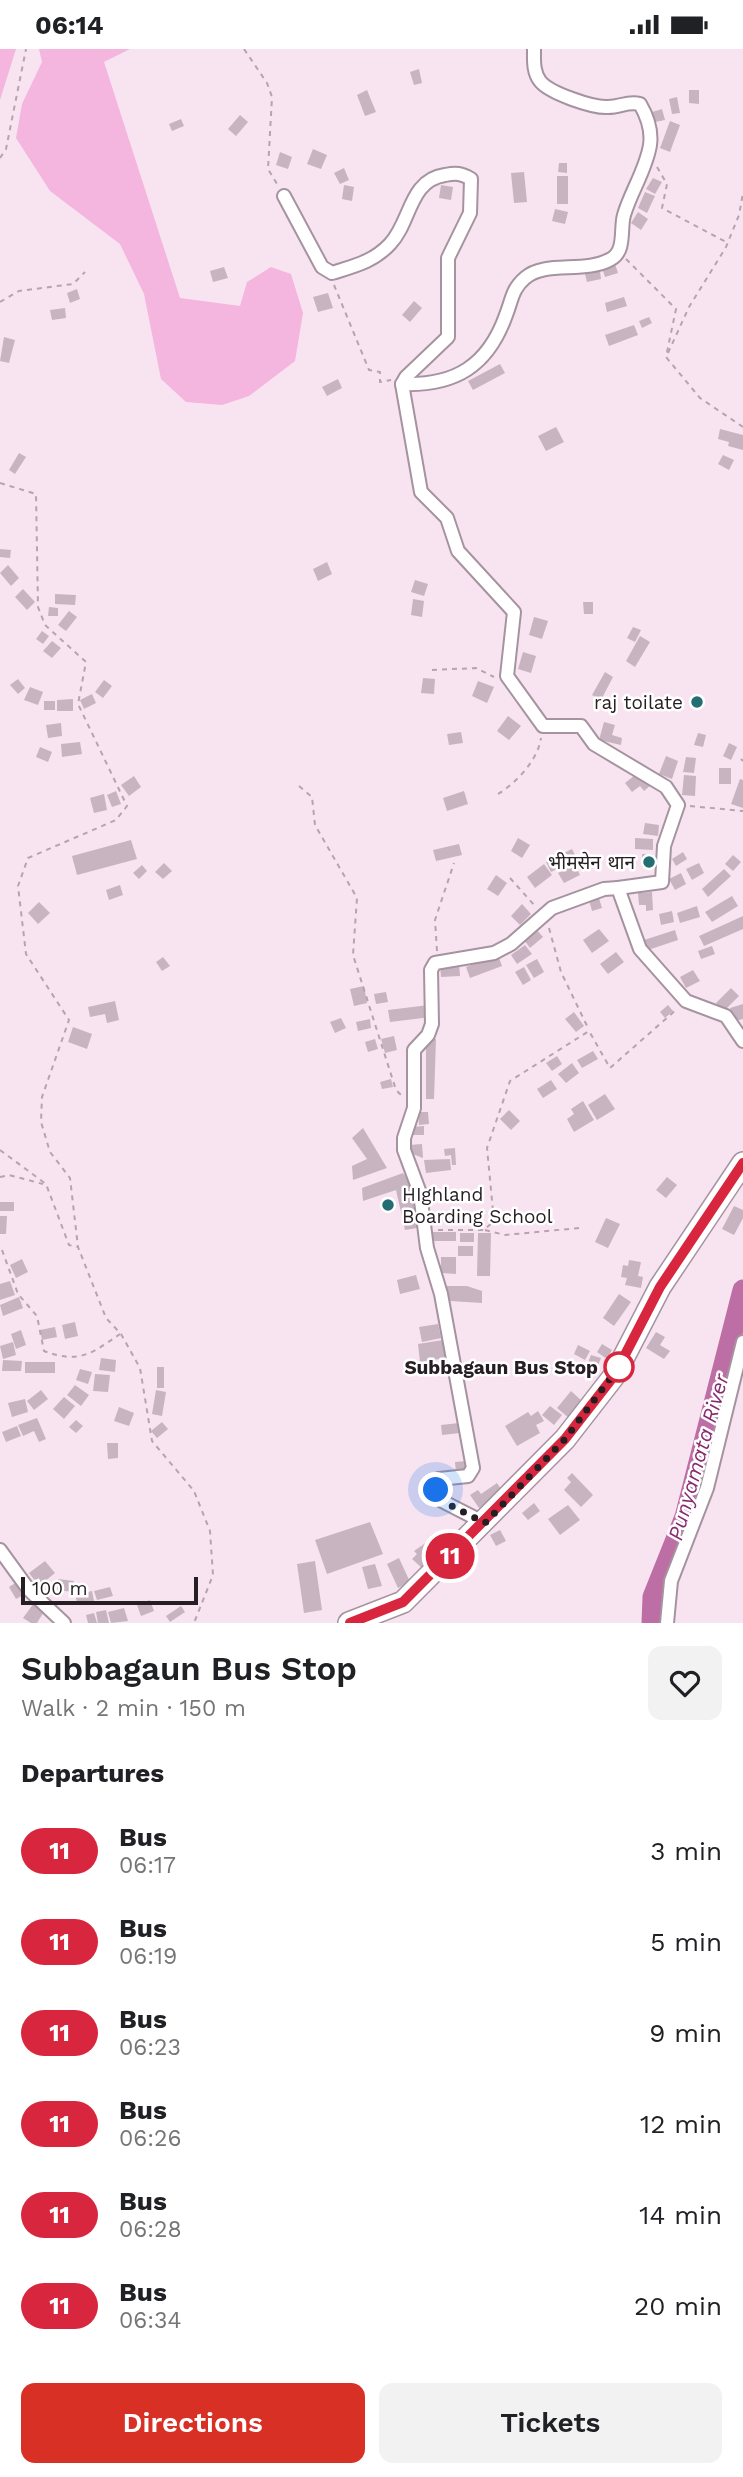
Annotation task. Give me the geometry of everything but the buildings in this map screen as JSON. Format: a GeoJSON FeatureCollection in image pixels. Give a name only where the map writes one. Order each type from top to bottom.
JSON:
{"type":"FeatureCollection","features":[{"type":"Feature","properties":{"kind":"main road"},"geometry":{"type":"LineString","coordinates":[[349,1623],[403,1602],[485,1523],[565,1439],[614,1376],[660,1287],[743,1163]]}},
{"type":"Feature","properties":{"kind":"street"},"geometry":{"type":"LineString","coordinates":[[404,381],[423,385],[456,379],[491,350],[513,290],[527,275],[550,268],[574,269],[597,264],[614,258],[618,251],[624,216],[650,143],[647,116],[640,104],[629,101],[609,108],[552,91],[539,81],[534,66],[534,49]]}},
{"type":"Feature","properties":{"kind":"street"},"geometry":{"type":"LineString","coordinates":[[284,196],[322,267],[332,273],[369,262],[392,243],[420,188],[433,176],[459,173],[471,179],[470,213],[448,258],[448,337],[404,381]]}},
{"type":"Feature","properties":{"kind":"street"},"geometry":{"type":"LineString","coordinates":[[404,381],[421,492],[447,517],[458,551],[514,612],[508,676],[543,726],[580,726],[594,744],[666,787],[678,806],[664,846],[662,882],[604,888],[543,915],[511,944],[494,953],[435,963],[431,970],[432,1024],[428,1035],[414,1050],[415,1108],[404,1139],[404,1150],[420,1193],[428,1248],[441,1294],[473,1468],[468,1476],[439,1479],[436,1490],[438,1499],[485,1523]]}},
{"type":"Feature","properties":{"kind":"street"},"geometry":{"type":"LineString","coordinates":[[618,888],[640,949],[686,1002],[726,1016],[743,1041]]}},
{"type":"Feature","properties":{"kind":"street"},"geometry":{"type":"LineString","coordinates":[[667,1623],[671,1581],[707,1488],[743,1342]]}},
{"type":"Feature","properties":{"kind":"street"},"geometry":{"type":"LineString","coordinates":[[0,1550],[29,1590],[64,1623]]}},
{"type":"Feature","properties":{"kind":"path"},"geometry":{"type":"LineString","coordinates":[[0,158],[6,149],[26,49]]}},
{"type":"Feature","properties":{"kind":"path"},"geometry":{"type":"LineString","coordinates":[[244,49],[267,83],[272,97],[268,169],[284,196]]}},
{"type":"Feature","properties":{"kind":"path"},"geometry":{"type":"LineString","coordinates":[[647,156],[667,184],[662,208],[728,243]]}},
{"type":"Feature","properties":{"kind":"path"},"geometry":{"type":"LineString","coordinates":[[666,356],[689,307],[728,243],[739,215],[743,193]]}},
{"type":"Feature","properties":{"kind":"path"},"geometry":{"type":"LineString","coordinates":[[618,251],[676,310],[666,356]]}},
{"type":"Feature","properties":{"kind":"path"},"geometry":{"type":"LineString","coordinates":[[0,302],[19,291],[73,284],[85,272]]}},
{"type":"Feature","properties":{"kind":"path"},"geometry":{"type":"LineString","coordinates":[[332,273],[335,290],[369,370],[380,372],[380,382],[404,381]]}},
{"type":"Feature","properties":{"kind":"path"},"geometry":{"type":"LineString","coordinates":[[666,356],[700,398],[743,427]]}},
{"type":"Feature","properties":{"kind":"path"},"geometry":{"type":"LineString","coordinates":[[0,483],[36,494],[37,607],[45,625],[86,662],[78,703],[127,806],[116,820],[28,858],[18,885],[26,954],[69,1020],[42,1097],[41,1122],[50,1152],[70,1178],[78,1247],[106,1318],[121,1334],[140,1368],[152,1441],[194,1491],[210,1531],[213,1575],[194,1623]]}},
{"type":"Feature","properties":{"kind":"path"},"geometry":{"type":"LineString","coordinates":[[432,670],[476,668],[500,680],[508,676]]}},
{"type":"Feature","properties":{"kind":"path"},"geometry":{"type":"LineString","coordinates":[[498,794],[514,784],[540,746],[543,726]]}},
{"type":"Feature","properties":{"kind":"path"},"geometry":{"type":"LineString","coordinates":[[299,786],[312,797],[315,825],[357,898],[353,955],[396,1090],[415,1108]]}},
{"type":"Feature","properties":{"kind":"path"},"geometry":{"type":"LineString","coordinates":[[678,806],[743,811]]}},
{"type":"Feature","properties":{"kind":"path"},"geometry":{"type":"LineString","coordinates":[[435,963],[438,949],[435,920],[454,863]]}},
{"type":"Feature","properties":{"kind":"path"},"geometry":{"type":"LineString","coordinates":[[510,878],[543,915],[555,940],[561,972],[610,1068],[686,1002]]}},
{"type":"Feature","properties":{"kind":"path"},"geometry":{"type":"LineString","coordinates":[[484,1230],[494,1221],[487,1148],[510,1081],[589,1031]]}},
{"type":"Feature","properties":{"kind":"path"},"geometry":{"type":"LineString","coordinates":[[0,1150],[46,1184],[69,1245],[78,1247]]}},
{"type":"Feature","properties":{"kind":"path"},"geometry":{"type":"LineString","coordinates":[[0,1177],[9,1175],[46,1184]]}},
{"type":"Feature","properties":{"kind":"path"},"geometry":{"type":"LineString","coordinates":[[427,1231],[484,1230],[505,1235],[579,1228]]}},
{"type":"Feature","properties":{"kind":"path"},"geometry":{"type":"LineString","coordinates":[[2,1250],[18,1294],[37,1316],[44,1351],[66,1360],[92,1353],[121,1334]]}},
{"type":"Feature","properties":{"kind":"shaded area"},"geometry":{"type":"Polygon","coordinates":[[[0,49],[16,49],[0,100],[0,49]]]}},
{"type":"Feature","properties":{"kind":"shaded area"},"geometry":{"type":"Polygon","coordinates":[[[39,49],[130,49],[104,62],[180,298],[240,306],[247,282],[271,267],[291,274],[303,313],[295,361],[249,396],[222,405],[186,402],[161,379],[144,294],[120,244],[50,191],[16,138],[22,104],[42,62],[39,49]]]}},
{"type":"Feature","properties":{"kind":"waterway","name":"Punyamata River"},"geometry":{"type":"LineString","coordinates":[[652,1623],[653,1597],[685,1517],[743,1290]]}},
{"type":"Feature","properties":{"kind":"bus line","name":"11"},"geometry":{"type":"LineString","coordinates":[[350,1623],[403,1602],[485,1523],[565,1439],[614,1376],[660,1287],[743,1163]]}},
{"type":"Feature","properties":{"kind":"place","name":"raj toilate"},"geometry":{"type":"Point","coordinates":[697,702]}},
{"type":"Feature","properties":{"kind":"place","name":"भीमसेन थान"},"geometry":{"type":"Point","coordinates":[649,862]}},
{"type":"Feature","properties":{"kind":"place","name":"HIghland Boarding School"},"geometry":{"type":"Point","coordinates":[388,1205]}},
{"type":"Feature","properties":{"kind":"place","name":"Subbagaun Bus Stop"},"geometry":{"type":"Point","coordinates":[619,1367]}},
{"type":"Feature","properties":{"kind":"route"},"geometry":{"type":"LineString","coordinates":[[436,1490],[438,1499],[485,1523],[565,1439],[619,1367]]}}]}
